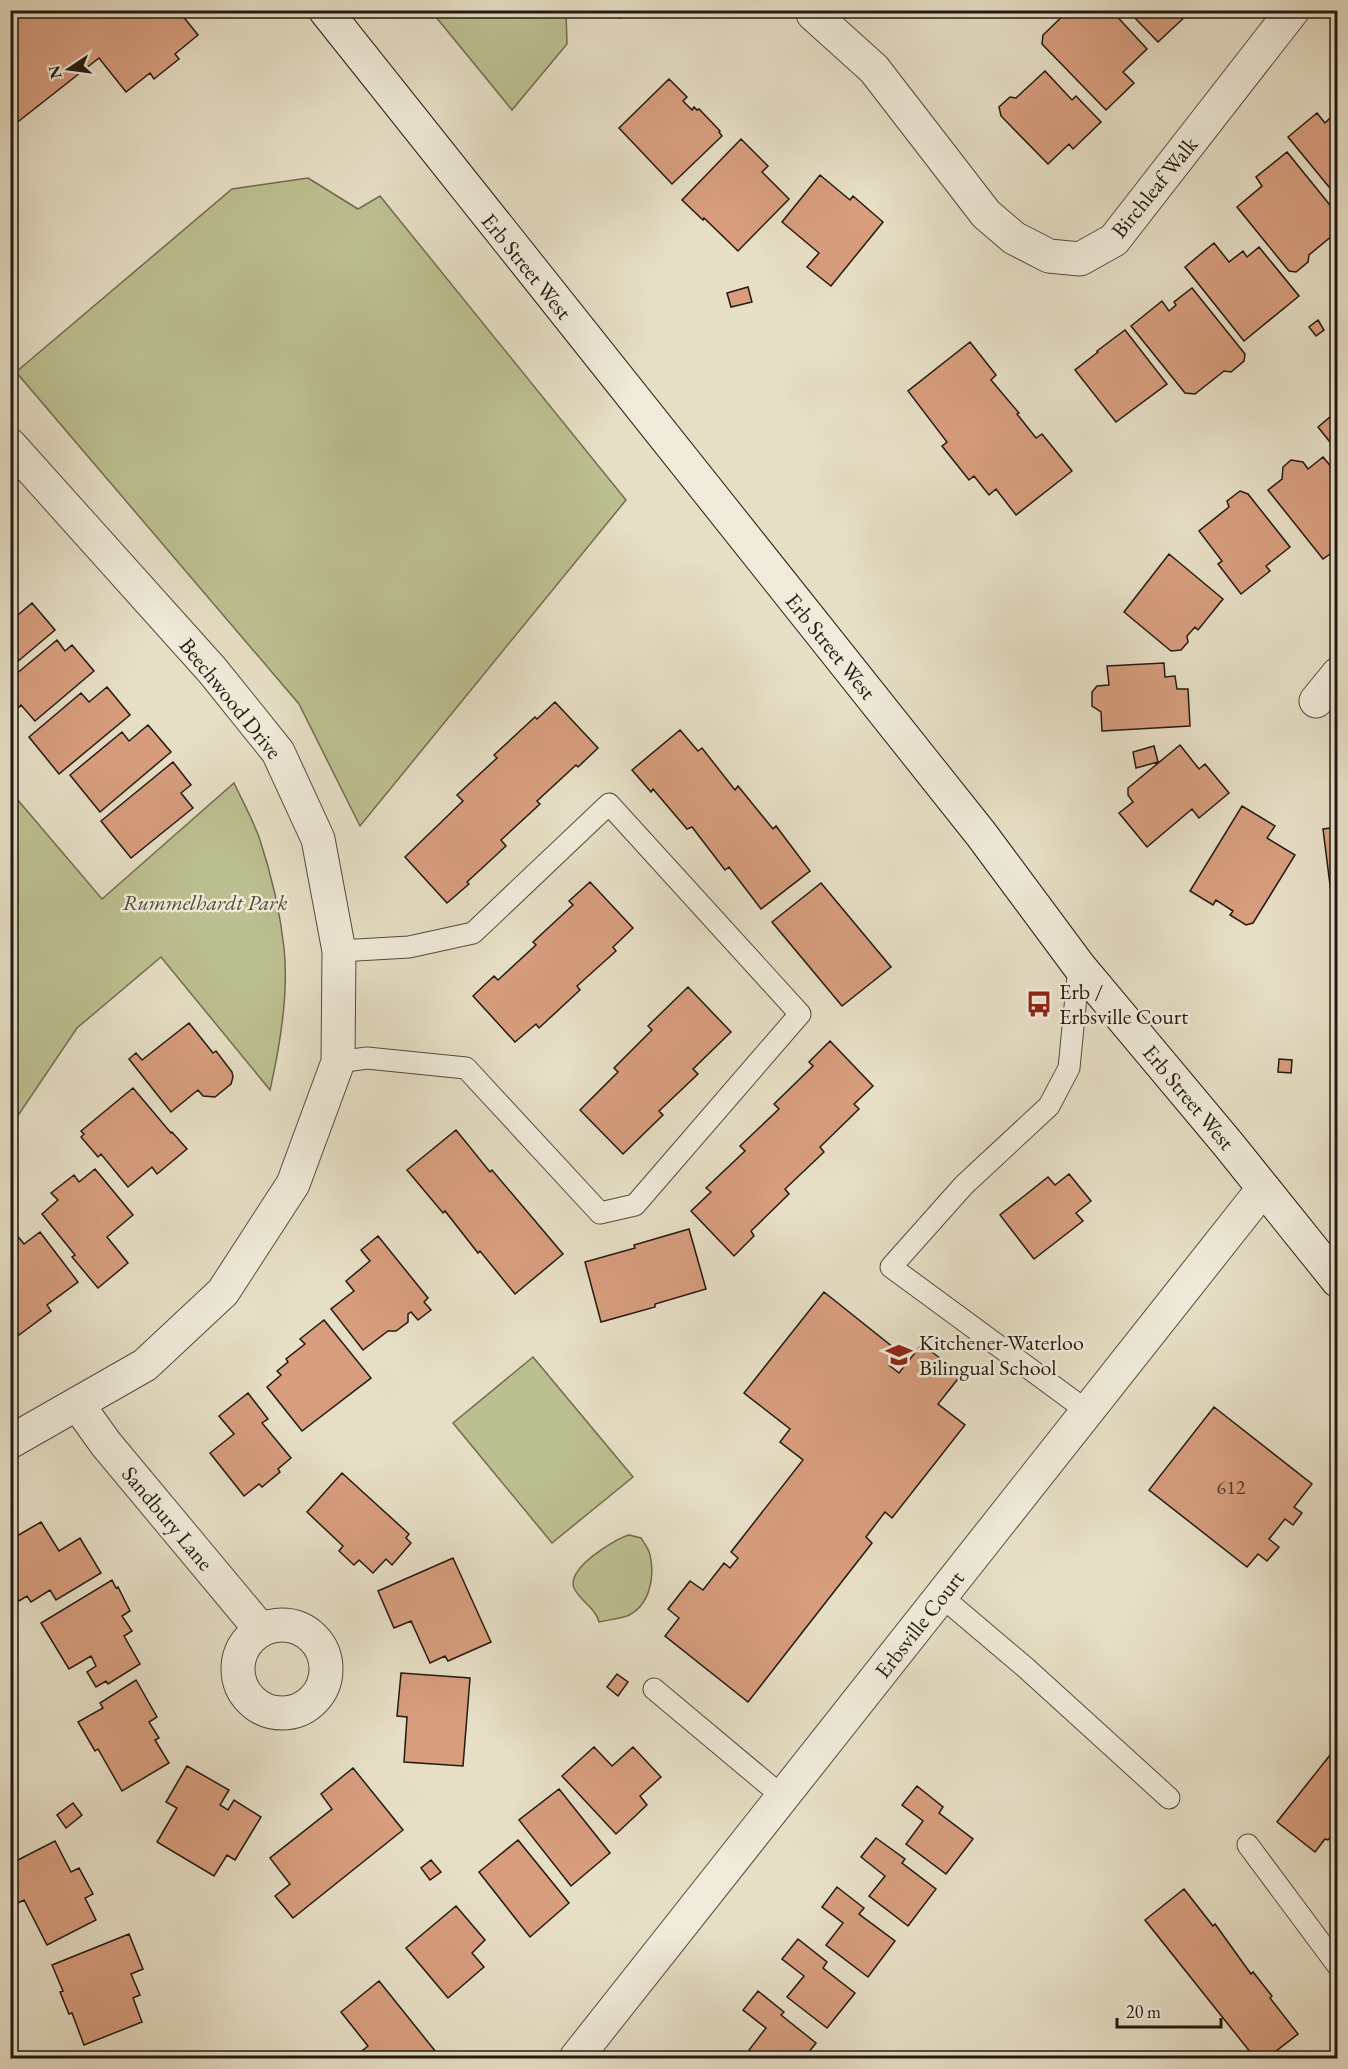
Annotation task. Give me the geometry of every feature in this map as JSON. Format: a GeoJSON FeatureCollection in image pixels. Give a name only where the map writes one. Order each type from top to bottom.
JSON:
{"type":"FeatureCollection","features":[{"type":"Feature","properties":{"kind":"street","name":"Erb Street West"},"geometry":{"type":"LineString","coordinates":[[325,10],[981,834],[1079,966],[1228,1144],[1338,1281]]}},
{"type":"Feature","properties":{"kind":"street","name":"Birchleaf Walk"},"geometry":{"type":"LineString","coordinates":[[813,14],[874,69],[986,214],[1014,238],[1049,256],[1080,259],[1114,240],[1293,10]]}},
{"type":"Feature","properties":{"kind":"street","name":"Beechwood Drive"},"geometry":{"type":"LineString","coordinates":[[10,445],[212,670],[278,752],[318,839],[339,951],[338,1062],[292,1184],[223,1292],[145,1365],[10,1442]]}},
{"type":"Feature","properties":{"kind":"street"},"geometry":{"type":"LineString","coordinates":[[1316,701],[1338,674]]}},
{"type":"Feature","properties":{"kind":"street","name":"Erbsville Court"},"geometry":{"type":"LineString","coordinates":[[576,2058],[1263,1189]]}},
{"type":"Feature","properties":{"kind":"street","name":"Sandbury Lane"},"geometry":{"type":"LineString","coordinates":[[78,1405],[106,1444],[261,1630]]}},
{"type":"Feature","properties":{"kind":"lane"},"geometry":{"type":"LineString","coordinates":[[338,1062],[368,1058],[466,1068],[600,1213],[635,1205],[800,1014],[609,804],[473,933],[409,947],[339,951]]}},
{"type":"Feature","properties":{"kind":"lane"},"geometry":{"type":"LineString","coordinates":[[1079,966],[1069,1068],[1049,1106],[964,1185],[891,1267],[1087,1411]]}},
{"type":"Feature","properties":{"kind":"lane"},"geometry":{"type":"LineString","coordinates":[[941,1596],[1026,1668],[1169,1798]]}},
{"type":"Feature","properties":{"kind":"lane"},"geometry":{"type":"LineString","coordinates":[[654,1689],[783,1797]]}},
{"type":"Feature","properties":{"kind":"lane"},"geometry":{"type":"LineString","coordinates":[[1248,1845],[1335,1958]]}},
{"type":"Feature","properties":{"kind":"green space"},"geometry":{"type":"Polygon","coordinates":[[[431,11],[566,11],[567,44],[512,110],[431,11]]]}},
{"type":"Feature","properties":{"kind":"green space"},"geometry":{"type":"Polygon","coordinates":[[[308,178],[358,209],[380,196],[626,500],[360,826],[299,704],[16,372],[232,189],[308,178]]]}},
{"type":"Feature","properties":{"kind":"green space","name":"Rummelhardt Park"},"geometry":{"type":"Polygon","coordinates":[[[234,783],[259,837],[271,878],[284,948],[283,1019],[270,1090],[161,957],[77,1028],[11,1123],[11,792],[102,899],[234,783]]]}},
{"type":"Feature","properties":{"kind":"green space"},"geometry":{"type":"Polygon","coordinates":[[[533,1357],[633,1477],[552,1543],[453,1423],[533,1357]]]}},
{"type":"Feature","properties":{"kind":"green space"},"geometry":{"type":"Polygon","coordinates":[[[629,1535],[641,1538],[648,1548],[652,1572],[649,1590],[646,1598],[635,1611],[624,1617],[599,1622],[595,1613],[577,1593],[573,1580],[577,1572],[593,1556],[613,1542],[629,1535]]]}},
{"type":"Feature","properties":{"kind":"building"},"geometry":{"type":"Polygon","coordinates":[[[14,10],[178,10],[198,35],[175,54],[179,59],[154,79],[150,73],[126,92],[99,58],[10,128],[10,13],[14,10]]]}},
{"type":"Feature","properties":{"kind":"building"},"geometry":{"type":"Polygon","coordinates":[[[595,10],[622,10],[620,18],[595,10]]]}},
{"type":"Feature","properties":{"kind":"building"},"geometry":{"type":"Polygon","coordinates":[[[1069,10],[1111,10],[1147,49],[1123,72],[1134,83],[1106,110],[1042,44],[1043,35],[1069,10]]]}},
{"type":"Feature","properties":{"kind":"building"},"geometry":{"type":"Polygon","coordinates":[[[1132,10],[1187,10],[1189,13],[1158,42],[1132,15],[1134,12],[1132,10]]]}},
{"type":"Feature","properties":{"kind":"building"},"geometry":{"type":"Polygon","coordinates":[[[1045,71],[1072,100],[1076,96],[1101,122],[1073,149],[1069,144],[1048,164],[1001,116],[999,107],[1010,97],[1016,98],[1045,71]]]}},
{"type":"Feature","properties":{"kind":"building"},"geometry":{"type":"Polygon","coordinates":[[[669,79],[687,97],[683,101],[692,110],[694,107],[699,109],[722,136],[672,184],[619,128],[669,79]]]}},
{"type":"Feature","properties":{"kind":"building"},"geometry":{"type":"Polygon","coordinates":[[[1317,113],[1325,123],[1331,117],[1338,125],[1338,198],[1288,137],[1317,113]]]}},
{"type":"Feature","properties":{"kind":"building"},"geometry":{"type":"Polygon","coordinates":[[[741,139],[768,166],[762,172],[789,199],[738,251],[682,200],[741,139]]]}},
{"type":"Feature","properties":{"kind":"building"},"geometry":{"type":"Polygon","coordinates":[[[1287,152],[1338,215],[1338,231],[1309,255],[1308,262],[1296,272],[1289,271],[1237,207],[1262,186],[1256,177],[1287,152]]]}},
{"type":"Feature","properties":{"kind":"building"},"geometry":{"type":"Polygon","coordinates":[[[820,175],[850,200],[853,196],[883,222],[831,286],[807,267],[819,253],[782,222],[820,175]]]}},
{"type":"Feature","properties":{"kind":"building"},"geometry":{"type":"Polygon","coordinates":[[[1214,243],[1229,262],[1243,251],[1247,257],[1259,247],[1299,296],[1244,341],[1185,267],[1214,243]]]}},
{"type":"Feature","properties":{"kind":"building"},"geometry":{"type":"Polygon","coordinates":[[[748,287],[752,302],[731,307],[727,293],[748,287]]]}},
{"type":"Feature","properties":{"kind":"building"},"geometry":{"type":"Polygon","coordinates":[[[1192,288],[1245,354],[1244,361],[1231,372],[1224,371],[1195,394],[1185,393],[1131,326],[1162,301],[1169,311],[1176,305],[1174,302],[1192,288]]]}},
{"type":"Feature","properties":{"kind":"building"},"geometry":{"type":"Polygon","coordinates":[[[1318,320],[1324,330],[1316,336],[1309,327],[1318,320]]]}},
{"type":"Feature","properties":{"kind":"building"},"geometry":{"type":"Polygon","coordinates":[[[1125,330],[1167,384],[1116,422],[1075,370],[1125,330]]]}},
{"type":"Feature","properties":{"kind":"building"},"geometry":{"type":"Polygon","coordinates":[[[970,342],[996,375],[991,380],[1019,413],[1017,414],[1036,438],[1042,434],[1072,471],[1016,515],[996,489],[989,495],[974,476],[969,480],[942,446],[947,442],[908,391],[970,342]]]}},
{"type":"Feature","properties":{"kind":"building"},"geometry":{"type":"Polygon","coordinates":[[[1338,402],[1338,452],[1318,427],[1331,416],[1332,406],[1338,402]]]}},
{"type":"Feature","properties":{"kind":"building"},"geometry":{"type":"Polygon","coordinates":[[[1323,457],[1338,475],[1338,548],[1323,559],[1268,490],[1282,479],[1283,467],[1291,460],[1303,462],[1308,469],[1323,457]]]}},
{"type":"Feature","properties":{"kind":"building"},"geometry":{"type":"Polygon","coordinates":[[[1240,491],[1248,494],[1290,547],[1266,566],[1270,571],[1241,594],[1218,564],[1222,561],[1199,531],[1229,507],[1227,501],[1240,491]]]}},
{"type":"Feature","properties":{"kind":"building"},"geometry":{"type":"Polygon","coordinates":[[[1169,554],[1223,599],[1198,630],[1195,627],[1187,636],[1188,642],[1181,650],[1171,651],[1124,612],[1169,554]]]}},
{"type":"Feature","properties":{"kind":"building"},"geometry":{"type":"Polygon","coordinates":[[[32,603],[55,630],[10,668],[10,619],[12,620],[32,603]]]}},
{"type":"Feature","properties":{"kind":"building"},"geometry":{"type":"Polygon","coordinates":[[[57,640],[65,651],[72,645],[94,671],[35,721],[21,705],[17,709],[10,701],[10,679],[57,640]]]}},
{"type":"Feature","properties":{"kind":"building"},"geometry":{"type":"Polygon","coordinates":[[[1164,663],[1165,677],[1175,676],[1177,689],[1188,689],[1190,726],[1102,731],[1101,712],[1092,706],[1092,692],[1097,686],[1109,685],[1107,666],[1164,663]]]}},
{"type":"Feature","properties":{"kind":"building"},"geometry":{"type":"Polygon","coordinates":[[[107,687],[130,715],[59,774],[29,737],[81,693],[89,702],[107,687]]]}},
{"type":"Feature","properties":{"kind":"building"},"geometry":{"type":"Polygon","coordinates":[[[555,702],[598,748],[537,801],[540,804],[501,840],[506,846],[447,903],[405,857],[463,801],[457,795],[497,758],[494,755],[555,702]]]}},
{"type":"Feature","properties":{"kind":"building"},"geometry":{"type":"Polygon","coordinates":[[[148,725],[171,752],[100,812],[70,775],[122,732],[129,741],[148,725]]]}},
{"type":"Feature","properties":{"kind":"building"},"geometry":{"type":"Polygon","coordinates":[[[680,730],[698,751],[702,748],[735,790],[738,786],[773,829],[776,826],[810,871],[761,909],[729,867],[725,870],[692,827],[687,829],[653,789],[651,792],[632,770],[680,730]]]}},
{"type":"Feature","properties":{"kind":"building"},"geometry":{"type":"Polygon","coordinates":[[[1180,745],[1199,769],[1205,764],[1229,793],[1199,818],[1192,809],[1147,847],[1119,813],[1133,802],[1128,795],[1128,788],[1180,745]]]}},
{"type":"Feature","properties":{"kind":"building"},"geometry":{"type":"Polygon","coordinates":[[[1154,746],[1158,762],[1136,768],[1133,752],[1154,746]]]}},
{"type":"Feature","properties":{"kind":"building"},"geometry":{"type":"Polygon","coordinates":[[[173,762],[191,785],[181,793],[193,808],[131,858],[101,821],[173,762]]]}},
{"type":"Feature","properties":{"kind":"building"},"geometry":{"type":"Polygon","coordinates":[[[1242,806],[1275,826],[1267,838],[1295,855],[1253,923],[1246,925],[1230,915],[1233,911],[1216,900],[1213,905],[1190,891],[1242,806]]]}},
{"type":"Feature","properties":{"kind":"building"},"geometry":{"type":"Polygon","coordinates":[[[1338,827],[1338,916],[1334,917],[1323,829],[1338,827]]]}},
{"type":"Feature","properties":{"kind":"building"},"geometry":{"type":"Polygon","coordinates":[[[590,882],[633,928],[613,947],[616,951],[577,986],[580,990],[539,1028],[536,1024],[515,1042],[473,996],[494,976],[498,980],[536,945],[533,942],[573,905],[569,901],[590,882]]]}},
{"type":"Feature","properties":{"kind":"building"},"geometry":{"type":"Polygon","coordinates":[[[821,883],[891,967],[842,1006],[772,922],[821,883]]]}},
{"type":"Feature","properties":{"kind":"building"},"geometry":{"type":"Polygon","coordinates":[[[688,987],[731,1032],[693,1069],[698,1074],[659,1111],[663,1115],[623,1154],[580,1110],[618,1072],[614,1068],[652,1030],[648,1026],[688,987]]]}},
{"type":"Feature","properties":{"kind":"building"},"geometry":{"type":"Polygon","coordinates":[[[189,1023],[213,1053],[216,1051],[232,1072],[233,1077],[231,1084],[215,1097],[203,1096],[198,1090],[171,1112],[129,1059],[136,1053],[142,1060],[189,1023]]]}},
{"type":"Feature","properties":{"kind":"building"},"geometry":{"type":"Polygon","coordinates":[[[830,1041],[873,1086],[854,1104],[859,1109],[820,1147],[824,1152],[785,1189],[789,1194],[751,1231],[754,1236],[734,1256],[691,1211],[711,1192],[706,1188],[745,1151],[740,1146],[779,1109],[774,1104],[813,1066],[809,1062],[830,1041]]]}},
{"type":"Feature","properties":{"kind":"building"},"geometry":{"type":"Polygon","coordinates":[[[1279,1059],[1292,1060],[1291,1073],[1278,1072],[1279,1059]]]}},
{"type":"Feature","properties":{"kind":"building"},"geometry":{"type":"Polygon","coordinates":[[[133,1088],[187,1149],[157,1174],[152,1167],[128,1187],[101,1154],[98,1157],[81,1137],[84,1134],[81,1131],[133,1088]]]}},
{"type":"Feature","properties":{"kind":"building"},"geometry":{"type":"Polygon","coordinates":[[[456,1130],[563,1254],[515,1294],[480,1251],[478,1253],[445,1211],[443,1213],[407,1170],[456,1130]]]}},
{"type":"Feature","properties":{"kind":"building"},"geometry":{"type":"Polygon","coordinates":[[[95,1169],[133,1215],[107,1237],[128,1263],[98,1288],[72,1257],[75,1255],[42,1214],[58,1200],[51,1193],[74,1175],[79,1182],[95,1169]]]}},
{"type":"Feature","properties":{"kind":"building"},"geometry":{"type":"Polygon","coordinates":[[[1069,1174],[1091,1201],[1076,1213],[1083,1221],[1034,1259],[1000,1215],[1048,1177],[1055,1185],[1069,1174]]]}},
{"type":"Feature","properties":{"kind":"building"},"geometry":{"type":"Polygon","coordinates":[[[689,1229],[706,1289],[655,1304],[655,1307],[601,1322],[585,1262],[689,1229]]]}},
{"type":"Feature","properties":{"kind":"building"},"geometry":{"type":"Polygon","coordinates":[[[40,1232],[78,1282],[47,1305],[51,1311],[19,1335],[10,1324],[10,1238],[16,1234],[24,1244],[40,1232]]]}},
{"type":"Feature","properties":{"kind":"building"},"geometry":{"type":"Polygon","coordinates":[[[378,1236],[428,1298],[424,1302],[431,1310],[418,1320],[411,1312],[408,1314],[408,1322],[396,1331],[388,1331],[363,1350],[331,1309],[354,1291],[346,1281],[370,1261],[361,1250],[378,1236]]]}},
{"type":"Feature","properties":{"kind":"building"},"geometry":{"type":"Polygon","coordinates":[[[824,1292],[899,1352],[889,1365],[899,1373],[922,1344],[961,1375],[938,1404],[965,1425],[892,1518],[885,1512],[866,1537],[872,1543],[748,1702],[665,1636],[679,1618],[668,1609],[690,1581],[703,1590],[724,1563],[730,1568],[738,1558],[731,1552],[803,1460],[780,1442],[790,1429],[744,1393],[824,1292]]]}},
{"type":"Feature","properties":{"kind":"building"},"geometry":{"type":"Polygon","coordinates":[[[324,1320],[371,1378],[302,1431],[267,1387],[281,1375],[277,1371],[288,1362],[286,1359],[305,1344],[300,1339],[324,1320]]]}},
{"type":"Feature","properties":{"kind":"building"},"geometry":{"type":"Polygon","coordinates":[[[248,1393],[268,1419],[262,1423],[291,1458],[278,1469],[280,1472],[262,1487],[259,1484],[244,1496],[210,1453],[234,1434],[219,1416],[248,1393]]]}},
{"type":"Feature","properties":{"kind":"building"},"geometry":{"type":"Polygon","coordinates":[[[1214,1407],[1312,1484],[1294,1507],[1302,1513],[1293,1525],[1285,1519],[1269,1539],[1279,1547],[1267,1561],[1258,1554],[1247,1567],[1149,1490],[1214,1407]]]}},
{"type":"Feature","properties":{"kind":"building"},"geometry":{"type":"Polygon","coordinates":[[[342,1473],[409,1534],[406,1538],[411,1543],[392,1565],[386,1559],[373,1573],[359,1560],[354,1565],[339,1551],[343,1546],[307,1512],[342,1473]]]}},
{"type":"Feature","properties":{"kind":"building"},"geometry":{"type":"Polygon","coordinates":[[[41,1522],[59,1551],[80,1538],[101,1573],[56,1600],[50,1590],[31,1602],[27,1596],[19,1601],[10,1586],[10,1540],[41,1522]]]}},
{"type":"Feature","properties":{"kind":"building"},"geometry":{"type":"Polygon","coordinates":[[[453,1558],[491,1642],[448,1661],[445,1656],[430,1663],[411,1621],[394,1628],[378,1591],[453,1558]]]}},
{"type":"Feature","properties":{"kind":"building"},"geometry":{"type":"Polygon","coordinates":[[[112,1580],[130,1611],[122,1616],[132,1631],[124,1636],[140,1664],[108,1684],[106,1681],[96,1687],[87,1672],[96,1666],[91,1656],[69,1669],[41,1623],[112,1580]]]}},
{"type":"Feature","properties":{"kind":"building"},"geometry":{"type":"Polygon","coordinates":[[[401,1673],[470,1678],[463,1766],[404,1762],[407,1717],[397,1716],[401,1673]]]}},
{"type":"Feature","properties":{"kind":"building"},"geometry":{"type":"Polygon","coordinates":[[[617,1674],[628,1682],[618,1696],[607,1687],[617,1674]]]}},
{"type":"Feature","properties":{"kind":"building"},"geometry":{"type":"Polygon","coordinates":[[[136,1680],[157,1717],[149,1722],[159,1738],[155,1740],[169,1763],[122,1791],[98,1749],[95,1751],[78,1722],[103,1708],[100,1703],[136,1680]]]}},
{"type":"Feature","properties":{"kind":"building"},"geometry":{"type":"Polygon","coordinates":[[[1338,1745],[1338,1828],[1315,1852],[1277,1822],[1338,1745]]]}},
{"type":"Feature","properties":{"kind":"building"},"geometry":{"type":"Polygon","coordinates":[[[594,1747],[612,1766],[633,1747],[661,1777],[640,1796],[647,1805],[616,1834],[562,1776],[594,1747]]]}},
{"type":"Feature","properties":{"kind":"building"},"geometry":{"type":"Polygon","coordinates":[[[187,1766],[229,1790],[220,1805],[228,1810],[234,1800],[261,1817],[235,1860],[227,1855],[214,1876],[157,1842],[177,1808],[166,1802],[187,1766]]]}},
{"type":"Feature","properties":{"kind":"building"},"geometry":{"type":"Polygon","coordinates":[[[353,1768],[403,1830],[293,1918],[275,1896],[290,1884],[270,1858],[332,1809],[321,1794],[353,1768]]]}},
{"type":"Feature","properties":{"kind":"building"},"geometry":{"type":"Polygon","coordinates":[[[917,1786],[943,1807],[939,1813],[973,1839],[946,1874],[906,1844],[923,1821],[902,1805],[917,1786]]]}},
{"type":"Feature","properties":{"kind":"building"},"geometry":{"type":"Polygon","coordinates":[[[559,1789],[610,1853],[571,1886],[519,1820],[559,1789]]]}},
{"type":"Feature","properties":{"kind":"building"},"geometry":{"type":"Polygon","coordinates":[[[73,1803],[82,1815],[66,1828],[57,1815],[73,1803]]]}},
{"type":"Feature","properties":{"kind":"building"},"geometry":{"type":"Polygon","coordinates":[[[876,1838],[905,1859],[902,1863],[936,1889],[908,1926],[869,1896],[885,1876],[861,1857],[876,1838]]]}},
{"type":"Feature","properties":{"kind":"building"},"geometry":{"type":"Polygon","coordinates":[[[518,1840],[569,1903],[530,1937],[479,1872],[518,1840]]]}},
{"type":"Feature","properties":{"kind":"building"},"geometry":{"type":"Polygon","coordinates":[[[55,1841],[71,1872],[79,1868],[93,1894],[85,1898],[96,1920],[47,1945],[24,1900],[16,1904],[10,1893],[10,1864],[55,1841]]]}},
{"type":"Feature","properties":{"kind":"building"},"geometry":{"type":"Polygon","coordinates":[[[431,1860],[441,1872],[430,1880],[421,1868],[431,1860]]]}},
{"type":"Feature","properties":{"kind":"building"},"geometry":{"type":"Polygon","coordinates":[[[837,1887],[864,1908],[859,1914],[895,1941],[868,1977],[826,1945],[843,1923],[822,1907],[837,1887]]]}},
{"type":"Feature","properties":{"kind":"building"},"geometry":{"type":"Polygon","coordinates":[[[1184,1889],[1213,1926],[1215,1924],[1251,1974],[1253,1972],[1272,1996],[1270,1998],[1298,2034],[1267,2058],[1255,2058],[1145,1920],[1184,1889]]]}},
{"type":"Feature","properties":{"kind":"building"},"geometry":{"type":"Polygon","coordinates":[[[456,1906],[485,1940],[472,1953],[484,1967],[448,1998],[406,1948],[456,1906]]]}},
{"type":"Feature","properties":{"kind":"building"},"geometry":{"type":"Polygon","coordinates":[[[129,1934],[143,1969],[131,1974],[140,1995],[133,1998],[142,2022],[84,2045],[72,2013],[69,2014],[60,1992],[63,1991],[52,1965],[129,1934]]]}},
{"type":"Feature","properties":{"kind":"building"},"geometry":{"type":"Polygon","coordinates":[[[798,1939],[827,1962],[823,1968],[855,1993],[827,2028],[787,1997],[804,1976],[782,1959],[798,1939]]]}},
{"type":"Feature","properties":{"kind":"building"},"geometry":{"type":"Polygon","coordinates":[[[379,1981],[440,2057],[353,2058],[368,2046],[341,2012],[379,1981]]]}},
{"type":"Feature","properties":{"kind":"building"},"geometry":{"type":"Polygon","coordinates":[[[758,1991],[784,2012],[781,2015],[816,2043],[804,2058],[760,2058],[749,2050],[766,2028],[743,2010],[758,1991]]]}},
{"type":"Feature","properties":{"kind":"building"},"geometry":{"type":"Polygon","coordinates":[[[1074,2055],[1074,2058],[1008,2058],[1074,2055]]]}},
{"type":"Feature","properties":{"kind":"place","name":"Erb / Erbsville Court"},"geometry":{"type":"Point","coordinates":[1039,1004]}},
{"type":"Feature","properties":{"kind":"place","name":"Kitchener-Waterloo Bilingual School"},"geometry":{"type":"Point","coordinates":[899,1355]}}]}
